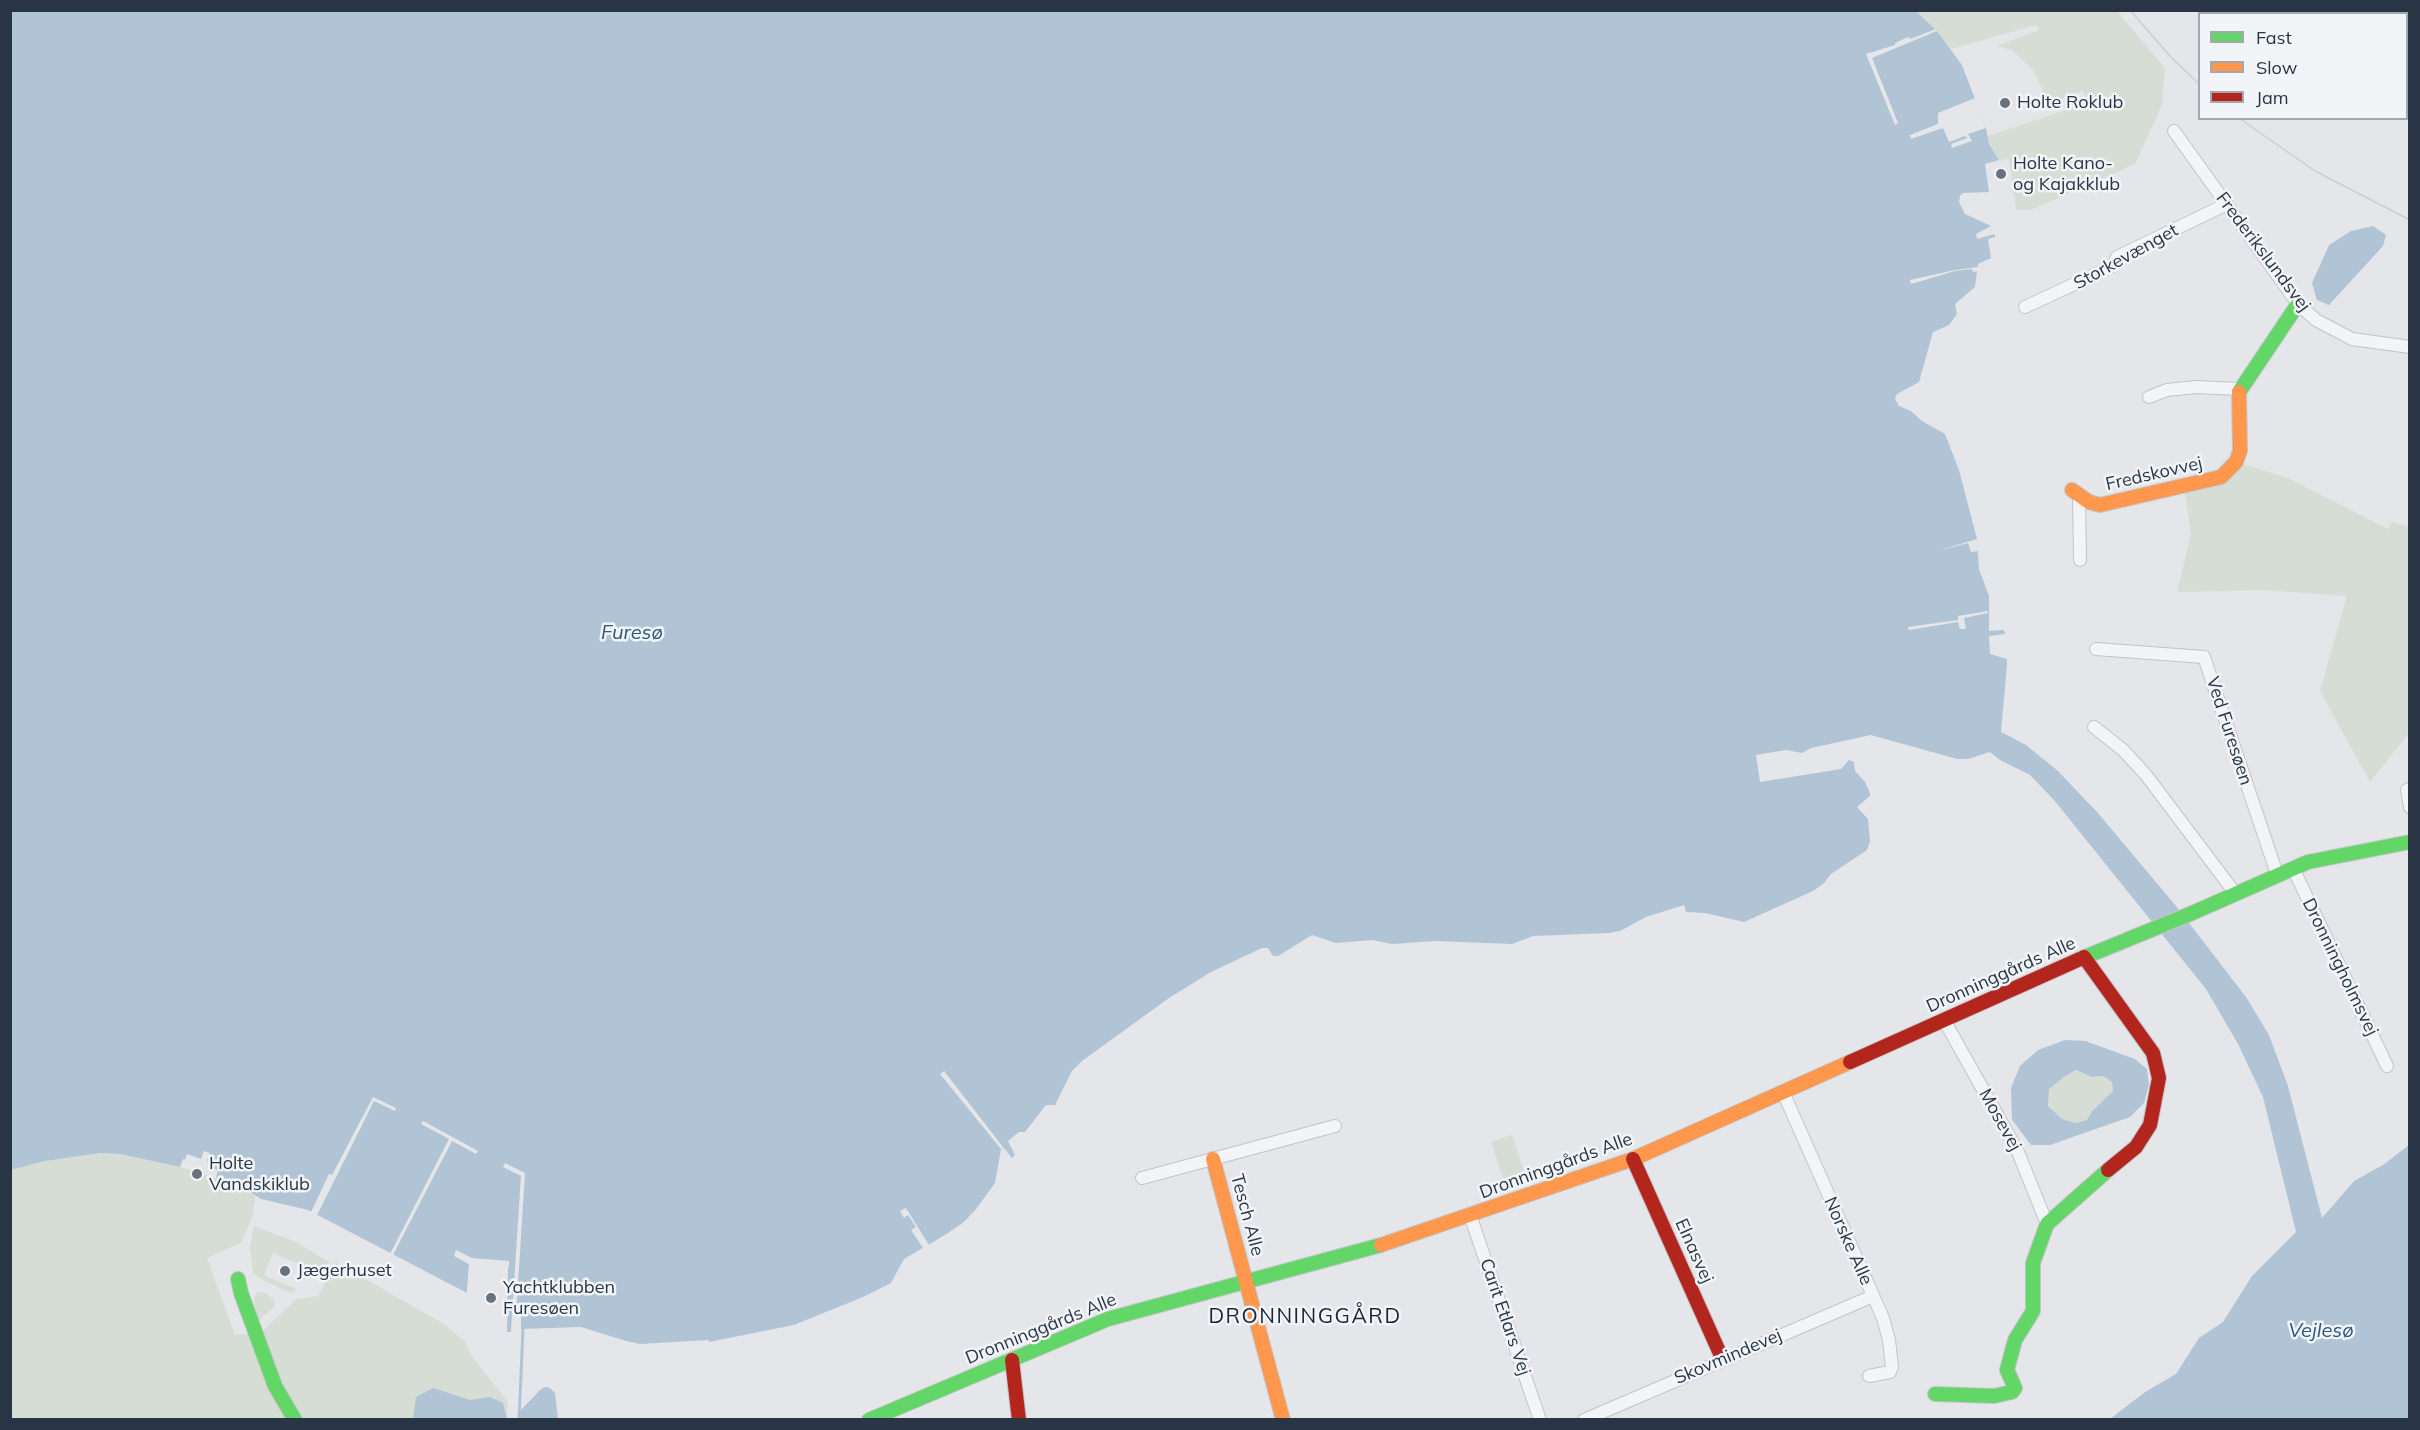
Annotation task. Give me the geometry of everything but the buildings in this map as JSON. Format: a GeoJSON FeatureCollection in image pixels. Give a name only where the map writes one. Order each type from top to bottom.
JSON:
{"type":"FeatureCollection","features":[{"type":"Feature","properties":{"kind":"street","name":"Frederikslundsvej"},"geometry":{"type":"LineString","coordinates":[[2174,131],[2298,304],[2316,320],[2348,338],[2375,344],[2409,347]]}},
{"type":"Feature","properties":{"kind":"street","name":"Storkevænget"},"geometry":{"type":"LineString","coordinates":[[2025,308],[2113,266],[2117,257],[2226,204]]}},
{"type":"Feature","properties":{"kind":"street"},"geometry":{"type":"LineString","coordinates":[[2149,397],[2167,390],[2196,387],[2240,389],[2298,304]]}},
{"type":"Feature","properties":{"kind":"street","name":"Fredskovvej"},"geometry":{"type":"LineString","coordinates":[[2076,492],[2089,502],[2100,505],[2221,477],[2236,462],[2240,451],[2240,389]]}},
{"type":"Feature","properties":{"kind":"street","name":"Fredskovvej"},"geometry":{"type":"LineString","coordinates":[[2076,492],[2080,560]]}},
{"type":"Feature","properties":{"kind":"street","name":"Ved Furesøen"},"geometry":{"type":"LineString","coordinates":[[2096,649],[2204,657],[2277,874]]}},
{"type":"Feature","properties":{"kind":"street"},"geometry":{"type":"LineString","coordinates":[[2094,727],[2123,750],[2146,775],[2235,893]]}},
{"type":"Feature","properties":{"kind":"street"},"geometry":{"type":"LineString","coordinates":[[2409,789],[2407,790],[2409,807]]}},
{"type":"Feature","properties":{"kind":"street","name":"Dronninggårds Alle"},"geometry":{"type":"LineString","coordinates":[[869,1419],[1108,1319],[1364,1251],[1632,1159],[2084,957],[2190,914],[2277,874],[2308,862],[2409,842]]}},
{"type":"Feature","properties":{"kind":"street","name":"Dronningholmsvej"},"geometry":{"type":"LineString","coordinates":[[2293,868],[2387,1066]]}},
{"type":"Feature","properties":{"kind":"street"},"geometry":{"type":"LineString","coordinates":[[1935,1394],[1994,1396],[2010,1394],[2015,1388],[2007,1370],[2015,1340],[2033,1311],[2033,1263],[2047,1224],[2136,1147],[2150,1125],[2159,1078],[2153,1053],[2084,957]]}},
{"type":"Feature","properties":{"kind":"street","name":"Mosevej"},"geometry":{"type":"LineString","coordinates":[[1944,1020],[2018,1152],[2047,1224]]}},
{"type":"Feature","properties":{"kind":"street","name":"Norske Alle"},"geometry":{"type":"LineString","coordinates":[[1783,1092],[1883,1318],[1889,1340],[1892,1367],[1890,1372],[1869,1376]]}},
{"type":"Feature","properties":{"kind":"street","name":"Tesch Alle"},"geometry":{"type":"LineString","coordinates":[[1142,1178],[1335,1126]]}},
{"type":"Feature","properties":{"kind":"street","name":"Tesch Alle"},"geometry":{"type":"LineString","coordinates":[[1213,1159],[1283,1419]]}},
{"type":"Feature","properties":{"kind":"street","name":"Elnasvej"},"geometry":{"type":"LineString","coordinates":[[1632,1159],[1722,1359]]}},
{"type":"Feature","properties":{"kind":"street","name":"Carit Etlars Vej"},"geometry":{"type":"LineString","coordinates":[[1470,1215],[1540,1419]]}},
{"type":"Feature","properties":{"kind":"street"},"geometry":{"type":"LineString","coordinates":[[238,1279],[275,1386],[296,1419]]}},
{"type":"Feature","properties":{"kind":"street","name":"Skovmindevej"},"geometry":{"type":"LineString","coordinates":[[1584,1419],[1872,1296]]}},
{"type":"Feature","properties":{"kind":"street"},"geometry":{"type":"LineString","coordinates":[[1011,1360],[1019,1419]]}},
{"type":"Feature","properties":{"kind":"shaded area"},"geometry":{"type":"Polygon","coordinates":[[[1916,11],[2117,11],[2165,68],[2162,105],[2135,164],[2031,210],[2016,210],[2009,159],[1999,160],[1989,144],[1988,136],[2090,102],[2082,91],[2049,103],[2033,70],[2012,50],[1997,46],[2039,30],[2036,25],[1951,49],[1916,11]]]}},
{"type":"Feature","properties":{"kind":"shaded area"},"geometry":{"type":"Polygon","coordinates":[[[2243,464],[2288,478],[2388,529],[2392,522],[2409,526],[2409,733],[2370,782],[2320,691],[2347,596],[2263,590],[2177,592],[2191,534],[2185,491],[2243,464]]]}},
{"type":"Feature","properties":{"kind":"shaded area"},"geometry":{"type":"Polygon","coordinates":[[[2077,1070],[2092,1077],[2103,1076],[2112,1082],[2113,1091],[2092,1111],[2087,1120],[2075,1123],[2062,1119],[2048,1106],[2049,1089],[2077,1070]]]}},
{"type":"Feature","properties":{"kind":"shaded area"},"geometry":{"type":"Polygon","coordinates":[[[1512,1135],[1527,1181],[1506,1188],[1491,1142],[1512,1135]]]}},
{"type":"Feature","properties":{"kind":"shaded area"},"geometry":{"type":"Polygon","coordinates":[[[101,1153],[120,1154],[180,1167],[239,1185],[255,1196],[253,1215],[241,1243],[207,1258],[235,1335],[260,1333],[297,1299],[318,1296],[336,1262],[442,1323],[465,1341],[470,1354],[508,1402],[507,1420],[11,1420],[11,1170],[45,1161],[101,1153]]]}},
{"type":"Feature","properties":{"kind":"shaded area"},"geometry":{"type":"Polygon","coordinates":[[[254,1226],[298,1243],[329,1262],[324,1272],[301,1277],[305,1267],[273,1253],[264,1275],[296,1289],[292,1294],[263,1280],[253,1273],[250,1247],[254,1226]]]}},
{"type":"Feature","properties":{"kind":"shaded area"},"geometry":{"type":"Polygon","coordinates":[[[264,1292],[275,1301],[274,1307],[257,1322],[254,1300],[256,1293],[264,1292]]]}},
{"type":"Feature","properties":{"kind":"water","name":"Furesø"},"geometry":{"type":"Polygon","coordinates":[[[11,11],[1916,11],[1937,31],[1962,65],[1986,128],[1989,144],[1999,160],[1985,164],[1989,192],[1963,193],[1959,202],[1965,214],[1991,226],[1976,234],[1977,239],[1995,234],[1995,237],[1988,239],[1991,258],[1978,264],[1975,287],[1955,304],[1957,314],[1949,325],[1933,332],[1919,382],[1897,394],[1895,399],[1899,406],[1911,411],[1922,421],[1945,434],[1959,470],[1977,539],[1979,569],[1989,596],[1989,631],[2004,630],[2005,634],[1989,636],[1990,654],[2007,659],[2001,732],[2026,745],[2058,771],[2097,812],[2176,906],[2246,997],[2269,1035],[2288,1086],[2322,1218],[2354,1181],[2383,1165],[2409,1145],[2409,1419],[2110,1419],[2145,1392],[2176,1374],[2199,1338],[2223,1322],[2252,1276],[2296,1232],[2263,1097],[2238,1044],[2206,989],[2054,800],[2030,775],[2000,760],[1990,752],[1968,759],[1957,759],[1871,735],[1811,748],[1802,753],[1786,750],[1756,755],[1760,782],[1841,769],[1849,760],[1854,762],[1855,771],[1865,782],[1870,793],[1870,796],[1857,807],[1868,819],[1870,841],[1867,850],[1831,874],[1813,891],[1744,922],[1705,913],[1686,912],[1684,905],[1646,917],[1620,931],[1533,936],[1512,944],[1436,941],[1392,944],[1372,940],[1336,943],[1312,935],[1278,956],[1273,956],[1268,948],[1262,948],[1211,972],[1169,998],[1082,1061],[1072,1071],[1055,1105],[1046,1105],[1025,1132],[1019,1132],[1008,1141],[1015,1155],[1012,1158],[1004,1148],[1001,1149],[995,1183],[964,1222],[904,1259],[891,1283],[794,1325],[709,1342],[709,1340],[640,1344],[581,1327],[521,1329],[521,1315],[512,1314],[511,1332],[507,1332],[508,1267],[469,1264],[467,1293],[308,1210],[261,1199],[239,1185],[216,1178],[218,1170],[183,1159],[180,1167],[120,1154],[101,1153],[45,1161],[11,1170],[11,11]]]}},
{"type":"Feature","properties":{"kind":"water"},"geometry":{"type":"Polygon","coordinates":[[[2373,226],[2386,235],[2383,246],[2329,305],[2317,300],[2312,283],[2329,245],[2351,231],[2373,226]]]}},
{"type":"Feature","properties":{"kind":"water"},"geometry":{"type":"Polygon","coordinates":[[[2065,1040],[2085,1041],[2135,1059],[2147,1069],[2149,1085],[2144,1103],[2130,1117],[2050,1145],[2031,1145],[2012,1120],[2011,1088],[2020,1066],[2038,1050],[2065,1040]],[[2076,1070],[2064,1077],[2049,1089],[2048,1106],[2062,1119],[2075,1123],[2087,1120],[2092,1111],[2113,1091],[2112,1082],[2103,1076],[2092,1077],[2076,1070]]]}},
{"type":"Feature","properties":{"kind":"water"},"geometry":{"type":"Polygon","coordinates":[[[545,1387],[555,1393],[558,1419],[517,1419],[521,1410],[545,1387]]]}},
{"type":"Feature","properties":{"kind":"water"},"geometry":{"type":"Polygon","coordinates":[[[433,1388],[470,1400],[490,1397],[503,1403],[507,1419],[413,1419],[416,1397],[433,1388]]]}},
{"type":"Feature","properties":{"kind":"pier"},"geometry":{"type":"Polygon","coordinates":[[[1936,29],[1937,31],[1872,58],[1898,123],[1895,125],[1866,54],[1895,45],[1908,37],[1910,39],[1936,29]]]}},
{"type":"Feature","properties":{"kind":"pier"},"geometry":{"type":"Polygon","coordinates":[[[1975,98],[1986,128],[1968,134],[1972,141],[1952,148],[1951,144],[1967,138],[1965,136],[1949,142],[1943,128],[1911,139],[1910,135],[1938,124],[1938,113],[1975,98]]]}},
{"type":"Feature","properties":{"kind":"pier"},"geometry":{"type":"Polygon","coordinates":[[[1978,267],[1978,271],[1973,272],[1972,269],[1955,271],[1911,284],[1910,280],[1955,270],[1978,267]]]}},
{"type":"Feature","properties":{"kind":"pier"},"geometry":{"type":"Polygon","coordinates":[[[1977,539],[1978,551],[1971,552],[1968,543],[1937,551],[1977,539]]]}},
{"type":"Feature","properties":{"kind":"pier"},"geometry":{"type":"Polygon","coordinates":[[[1988,611],[1988,613],[1964,618],[1966,629],[1960,629],[1958,622],[1909,630],[1908,627],[1958,620],[1958,616],[1988,611]]]}},
{"type":"Feature","properties":{"kind":"pier"},"geometry":{"type":"Polygon","coordinates":[[[944,1071],[1003,1147],[1001,1149],[940,1074],[944,1071]]]}},
{"type":"Feature","properties":{"kind":"pier"},"geometry":{"type":"Polygon","coordinates":[[[373,1097],[396,1108],[395,1111],[374,1101],[317,1215],[311,1212],[329,1174],[332,1175],[373,1097]]]}},
{"type":"Feature","properties":{"kind":"pier"},"geometry":{"type":"Polygon","coordinates":[[[423,1121],[478,1151],[476,1154],[452,1141],[393,1255],[390,1254],[449,1139],[421,1124],[423,1121]]]}},
{"type":"Feature","properties":{"kind":"pier"},"geometry":{"type":"Polygon","coordinates":[[[204,1151],[210,1153],[207,1161],[213,1163],[211,1168],[185,1160],[187,1154],[201,1159],[204,1151]]]}},
{"type":"Feature","properties":{"kind":"pier"},"geometry":{"type":"Polygon","coordinates":[[[505,1163],[525,1173],[516,1315],[512,1314],[521,1176],[503,1167],[505,1163]]]}},
{"type":"Feature","properties":{"kind":"pier"},"geometry":{"type":"Polygon","coordinates":[[[906,1208],[929,1245],[923,1248],[911,1230],[916,1227],[908,1215],[904,1218],[900,1211],[906,1208]]]}},
{"type":"Feature","properties":{"kind":"pier"},"geometry":{"type":"Polygon","coordinates":[[[456,1250],[472,1258],[509,1261],[509,1267],[502,1267],[502,1269],[472,1267],[470,1295],[467,1293],[469,1264],[454,1256],[456,1250]]]}},
{"type":"Feature","properties":{"kind":"waterway"},"geometry":{"type":"LineString","coordinates":[[519,1420],[523,1329]]}},
{"type":"Feature","properties":{"kind":"tram line"},"geometry":{"type":"LineString","coordinates":[[2130,10],[2169,55],[2198,83]]}},
{"type":"Feature","properties":{"kind":"tram line"},"geometry":{"type":"LineString","coordinates":[[2242,120],[2315,171],[2410,220]]}},
{"type":"Feature","properties":{"kind":"traffic: fast"},"geometry":{"type":"LineString","coordinates":[[2239,392],[2298,304]]}},
{"type":"Feature","properties":{"kind":"traffic: fast"},"geometry":{"type":"LineString","coordinates":[[2080,959],[2308,862],[2410,842]]}},
{"type":"Feature","properties":{"kind":"traffic: fast"},"geometry":{"type":"LineString","coordinates":[[1935,1394],[1994,1396],[2012,1392],[2015,1388],[2007,1370],[2015,1340],[2033,1311],[2033,1263],[2047,1224],[2108,1170]]}},
{"type":"Feature","properties":{"kind":"traffic: fast"},"geometry":{"type":"LineString","coordinates":[[869,1420],[1108,1319],[1381,1245]]}},
{"type":"Feature","properties":{"kind":"traffic: fast"},"geometry":{"type":"LineString","coordinates":[[238,1279],[275,1386],[295,1420]]}},
{"type":"Feature","properties":{"kind":"traffic: slow"},"geometry":{"type":"LineString","coordinates":[[2072,490],[2089,502],[2100,505],[2221,477],[2236,462],[2240,451],[2239,392]]}},
{"type":"Feature","properties":{"kind":"traffic: slow"},"geometry":{"type":"LineString","coordinates":[[1381,1245],[1633,1159],[1850,1062]]}},
{"type":"Feature","properties":{"kind":"traffic: slow"},"geometry":{"type":"LineString","coordinates":[[1213,1159],[1283,1420]]}},
{"type":"Feature","properties":{"kind":"traffic: jam"},"geometry":{"type":"LineString","coordinates":[[2084,957],[2153,1053],[2159,1078],[2150,1125],[2136,1147],[2108,1170]]}},
{"type":"Feature","properties":{"kind":"traffic: jam"},"geometry":{"type":"LineString","coordinates":[[1850,1062],[2080,959]]}},
{"type":"Feature","properties":{"kind":"traffic: jam"},"geometry":{"type":"LineString","coordinates":[[1633,1159],[1722,1358]]}},
{"type":"Feature","properties":{"kind":"traffic: jam"},"geometry":{"type":"LineString","coordinates":[[1012,1360],[1019,1420]]}},
{"type":"Feature","properties":{"kind":"place","name":"Holte Roklub"},"geometry":{"type":"Point","coordinates":[2005,103]}},
{"type":"Feature","properties":{"kind":"place","name":"Holte Kano- og Kajakklub"},"geometry":{"type":"Point","coordinates":[2001,174]}},
{"type":"Feature","properties":{"kind":"place","name":"Holte Vandskiklub"},"geometry":{"type":"Point","coordinates":[197,1174]}},
{"type":"Feature","properties":{"kind":"place","name":"Jægerhuset"},"geometry":{"type":"Point","coordinates":[285,1271]}},
{"type":"Feature","properties":{"kind":"place","name":"Yachtklubben Furesøen"},"geometry":{"type":"Point","coordinates":[491,1298]}},
{"type":"Feature","properties":{"kind":"district","name":"DRONNINGGÅRD"},"geometry":{"type":"Point","coordinates":[1305,1317]}},
{"type":"Feature","properties":{"kind":"water label","name":"Vejlesø"},"geometry":{"type":"Point","coordinates":[2321,1331]}}]}
